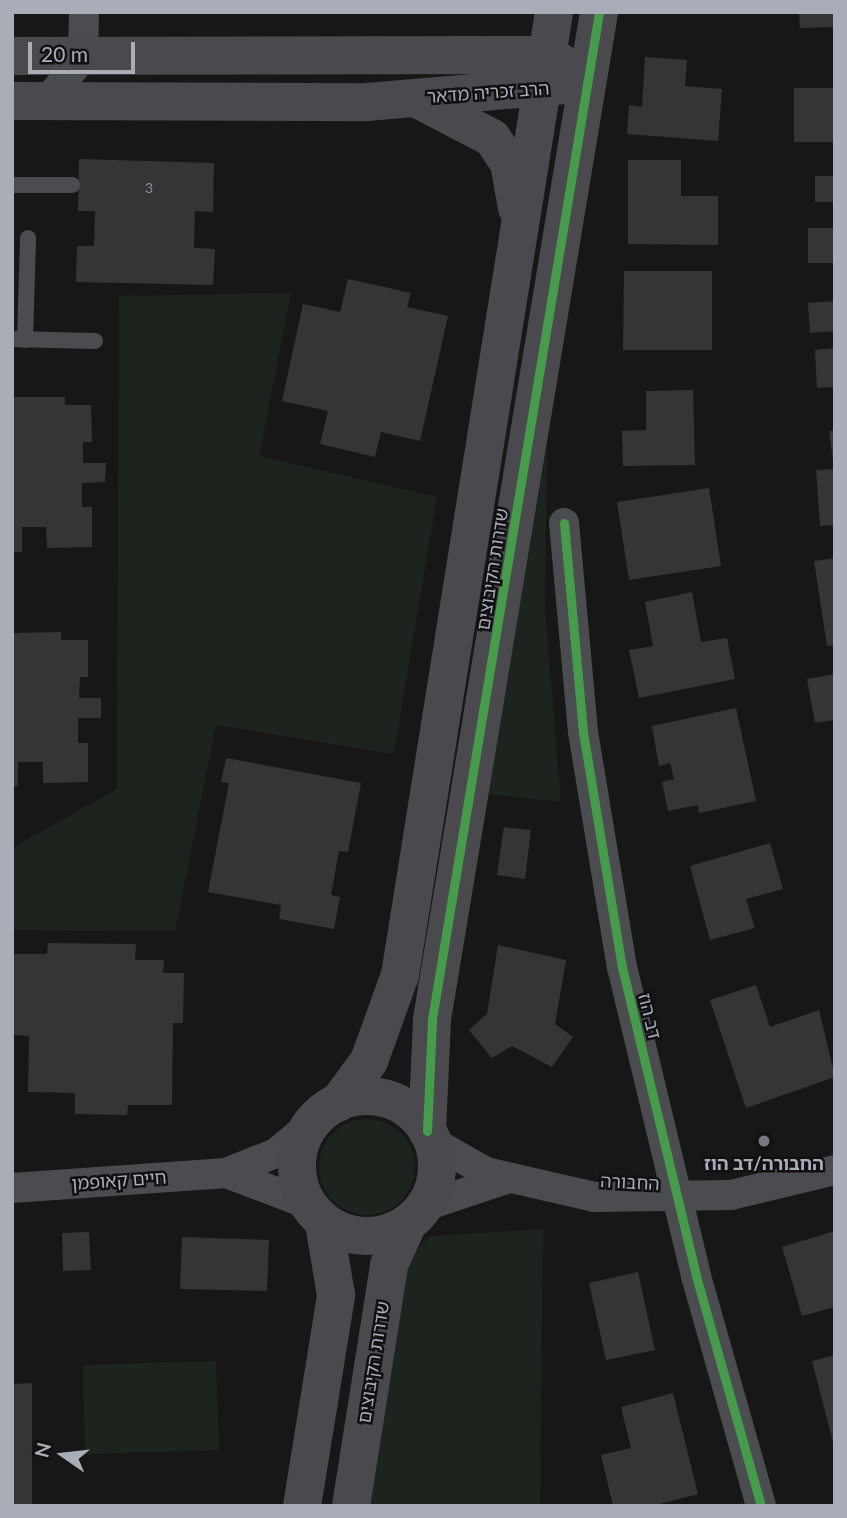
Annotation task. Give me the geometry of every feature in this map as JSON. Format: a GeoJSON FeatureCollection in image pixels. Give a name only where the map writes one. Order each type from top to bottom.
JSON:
{"type":"FeatureCollection","features":[{"type":"Feature","properties":{"kind":"street"},"geometry":{"type":"LineString","coordinates":[[29,101],[83,57],[84,12]]}},
{"type":"Feature","properties":{"kind":"street","name":"שדרות הקיבוצים"},"geometry":{"type":"LineString","coordinates":[[324,1113],[369,1061],[400,975],[520,246],[554,12]]}},
{"type":"Feature","properties":{"kind":"street","name":"שדרות הקיבוצים"},"geometry":{"type":"LineString","coordinates":[[430,1136],[432,1019],[599,12]]}},
{"type":"Feature","properties":{"kind":"street","name":"הרב זכריה מדאר"},"geometry":{"type":"LineString","coordinates":[[12,57],[83,57],[545,73],[589,78]]}},
{"type":"Feature","properties":{"kind":"street","name":"הרב זכריה מדאר"},"geometry":{"type":"LineString","coordinates":[[29,101],[412,98],[545,73]]}},
{"type":"Feature","properties":{"kind":"street"},"geometry":{"type":"LineString","coordinates":[[412,98],[480,129],[503,150],[515,188],[520,246]]}},
{"type":"Feature","properties":{"kind":"street","name":"דב הוז"},"geometry":{"type":"LineString","coordinates":[[564,523],[602,862],[679,1200],[761,1506]]}},
{"type":"Feature","properties":{"kind":"street"},"geometry":{"type":"LineString","coordinates":[[302,1506],[336,1295],[316,1213],[297,1164],[324,1113],[390,1100],[430,1136],[434,1186],[416,1215],[366,1237],[316,1213]]}},
{"type":"Feature","properties":{"kind":"street","name":"חיים קאופמן"},"geometry":{"type":"LineString","coordinates":[[12,1188],[226,1173],[276,1153],[324,1113]]}},
{"type":"Feature","properties":{"kind":"street","name":"החבורה"},"geometry":{"type":"LineString","coordinates":[[430,1136],[506,1179],[595,1196],[679,1200],[768,1188],[835,1170]]}},
{"type":"Feature","properties":{"kind":"street","name":"חיים קאופמן"},"geometry":{"type":"LineString","coordinates":[[226,1173],[316,1213]]}},
{"type":"Feature","properties":{"kind":"street","name":"החבורה"},"geometry":{"type":"LineString","coordinates":[[416,1215],[506,1179]]}},
{"type":"Feature","properties":{"kind":"street","name":"שדרות הקיבוצים"},"geometry":{"type":"LineString","coordinates":[[351,1506],[389,1265],[416,1215]]}},
{"type":"Feature","properties":{"kind":"lane"},"geometry":{"type":"LineString","coordinates":[[12,185],[72,186]]}},
{"type":"Feature","properties":{"kind":"lane"},"geometry":{"type":"LineString","coordinates":[[28,238],[19,339],[95,341]]}},
{"type":"Feature","properties":{"kind":"shaded area"},"geometry":{"type":"Polygon","coordinates":[[[291,293],[259,456],[437,497],[394,754],[216,725],[175,931],[12,930],[12,848],[117,789],[119,296],[291,293]]]}},
{"type":"Feature","properties":{"kind":"shaded area"},"geometry":{"type":"Polygon","coordinates":[[[547,448],[545,608],[561,802],[488,794],[547,448]]]}},
{"type":"Feature","properties":{"kind":"shaded area"},"geometry":{"type":"Polygon","coordinates":[[[358,1119],[376,1119],[394,1127],[407,1140],[415,1158],[412,1186],[394,1207],[376,1215],[358,1215],[340,1207],[327,1194],[319,1176],[319,1158],[327,1140],[340,1127],[358,1119]]]}},
{"type":"Feature","properties":{"kind":"shaded area"},"geometry":{"type":"Polygon","coordinates":[[[543,1229],[540,1506],[366,1506],[410,1256],[431,1236],[543,1229]]]}},
{"type":"Feature","properties":{"kind":"shaded area"},"geometry":{"type":"Polygon","coordinates":[[[216,1361],[219,1450],[85,1454],[83,1365],[216,1361]]]}},
{"type":"Feature","properties":{"kind":"building"},"geometry":{"type":"Polygon","coordinates":[[[799,12],[835,12],[835,27],[800,28],[799,12]]]}},
{"type":"Feature","properties":{"kind":"building"},"geometry":{"type":"Polygon","coordinates":[[[645,57],[687,60],[685,86],[722,89],[718,141],[627,134],[629,105],[642,107],[645,57]]]}},
{"type":"Feature","properties":{"kind":"building"},"geometry":{"type":"Polygon","coordinates":[[[794,88],[835,88],[835,142],[794,142],[794,88]]]}},
{"type":"Feature","properties":{"kind":"building"},"geometry":{"type":"Polygon","coordinates":[[[79,159],[214,163],[213,212],[195,211],[194,248],[215,249],[213,285],[76,282],[77,246],[94,246],[95,211],[78,211],[79,159]]]}},
{"type":"Feature","properties":{"kind":"building"},"geometry":{"type":"Polygon","coordinates":[[[628,160],[681,160],[681,196],[718,196],[718,245],[628,244],[628,160]]]}},
{"type":"Feature","properties":{"kind":"building"},"geometry":{"type":"Polygon","coordinates":[[[815,176],[835,176],[835,202],[815,202],[815,176]]]}},
{"type":"Feature","properties":{"kind":"building"},"geometry":{"type":"Polygon","coordinates":[[[808,228],[835,228],[835,263],[808,263],[808,228]]]}},
{"type":"Feature","properties":{"kind":"building"},"geometry":{"type":"Polygon","coordinates":[[[624,271],[712,271],[712,350],[623,350],[624,271]]]}},
{"type":"Feature","properties":{"kind":"building"},"geometry":{"type":"Polygon","coordinates":[[[348,279],[411,293],[407,307],[448,316],[420,441],[381,432],[375,457],[320,444],[328,411],[282,401],[303,304],[340,312],[348,279]]]}},
{"type":"Feature","properties":{"kind":"building"},"geometry":{"type":"Polygon","coordinates":[[[835,301],[835,331],[810,333],[808,303],[835,301]]]}},
{"type":"Feature","properties":{"kind":"building"},"geometry":{"type":"Polygon","coordinates":[[[835,348],[835,387],[817,388],[815,350],[835,348]]]}},
{"type":"Feature","properties":{"kind":"building"},"geometry":{"type":"Polygon","coordinates":[[[693,390],[695,465],[623,466],[622,431],[646,430],[646,391],[693,390]]]}},
{"type":"Feature","properties":{"kind":"building"},"geometry":{"type":"Polygon","coordinates":[[[12,397],[65,397],[65,405],[91,405],[92,442],[83,442],[83,463],[106,463],[105,482],[82,483],[82,507],[92,507],[92,547],[47,548],[46,527],[22,527],[22,552],[12,552],[12,397]]]}},
{"type":"Feature","properties":{"kind":"building"},"geometry":{"type":"Polygon","coordinates":[[[835,430],[835,525],[820,526],[816,470],[834,469],[829,431],[835,430]]]}},
{"type":"Feature","properties":{"kind":"building"},"geometry":{"type":"Polygon","coordinates":[[[709,488],[721,566],[629,580],[617,502],[709,488]]]}},
{"type":"Feature","properties":{"kind":"building"},"geometry":{"type":"Polygon","coordinates":[[[835,558],[835,645],[827,646],[814,561],[835,558]]]}},
{"type":"Feature","properties":{"kind":"building"},"geometry":{"type":"Polygon","coordinates":[[[692,592],[701,642],[727,638],[735,679],[639,698],[629,650],[653,646],[645,602],[692,592]]]}},
{"type":"Feature","properties":{"kind":"building"},"geometry":{"type":"Polygon","coordinates":[[[61,632],[61,640],[88,640],[88,677],[80,677],[79,698],[101,698],[101,718],[78,718],[78,743],[88,743],[88,782],[43,783],[43,762],[18,762],[18,786],[12,787],[12,633],[61,632]]]}},
{"type":"Feature","properties":{"kind":"building"},"geometry":{"type":"Polygon","coordinates":[[[835,674],[835,720],[815,723],[807,679],[835,674]]]}},
{"type":"Feature","properties":{"kind":"building"},"geometry":{"type":"Polygon","coordinates":[[[736,708],[756,801],[699,813],[698,805],[668,811],[662,782],[674,779],[670,763],[659,766],[652,726],[736,708]]]}},
{"type":"Feature","properties":{"kind":"building"},"geometry":{"type":"Polygon","coordinates":[[[226,758],[361,783],[348,852],[339,851],[331,895],[340,897],[334,929],[279,919],[281,905],[208,892],[229,783],[221,782],[226,758]]]}},
{"type":"Feature","properties":{"kind":"building"},"geometry":{"type":"Polygon","coordinates":[[[504,827],[531,830],[525,879],[497,875],[504,827]]]}},
{"type":"Feature","properties":{"kind":"building"},"geometry":{"type":"Polygon","coordinates":[[[770,843],[783,889],[746,899],[755,928],[710,940],[690,866],[770,843]]]}},
{"type":"Feature","properties":{"kind":"building"},"geometry":{"type":"Polygon","coordinates":[[[48,943],[136,944],[135,960],[164,960],[163,973],[184,973],[183,1023],[173,1023],[172,1105],[128,1105],[127,1115],[75,1114],[75,1093],[28,1092],[29,1036],[13,1035],[14,954],[47,954],[48,943]]]}},
{"type":"Feature","properties":{"kind":"building"},"geometry":{"type":"Polygon","coordinates":[[[498,945],[566,960],[555,1024],[573,1037],[552,1067],[512,1046],[492,1058],[469,1030],[487,1014],[498,945]]]}},
{"type":"Feature","properties":{"kind":"building"},"geometry":{"type":"Polygon","coordinates":[[[756,985],[770,1027],[819,1010],[835,1077],[746,1108],[710,1000],[756,985]]]}},
{"type":"Feature","properties":{"kind":"building"},"geometry":{"type":"Polygon","coordinates":[[[835,1231],[835,1307],[802,1316],[782,1247],[835,1231]]]}},
{"type":"Feature","properties":{"kind":"building"},"geometry":{"type":"Polygon","coordinates":[[[89,1232],[91,1270],[63,1271],[62,1233],[89,1232]]]}},
{"type":"Feature","properties":{"kind":"building"},"geometry":{"type":"Polygon","coordinates":[[[182,1237],[269,1240],[267,1291],[180,1289],[182,1237]]]}},
{"type":"Feature","properties":{"kind":"building"},"geometry":{"type":"Polygon","coordinates":[[[638,1272],[655,1350],[606,1360],[589,1283],[638,1272]]]}},
{"type":"Feature","properties":{"kind":"building"},"geometry":{"type":"Polygon","coordinates":[[[835,1355],[835,1446],[834,1446],[812,1361],[835,1355]]]}},
{"type":"Feature","properties":{"kind":"building"},"geometry":{"type":"Polygon","coordinates":[[[32,1383],[32,1504],[12,1504],[12,1384],[32,1383]]]}},
{"type":"Feature","properties":{"kind":"building"},"geometry":{"type":"Polygon","coordinates":[[[673,1393],[698,1494],[652,1506],[613,1506],[601,1455],[631,1448],[621,1407],[673,1393]]]}},
{"type":"Feature","properties":{"kind":"cycle path"},"geometry":{"type":"LineString","coordinates":[[427,1131],[432,1019],[599,12]]}},
{"type":"Feature","properties":{"kind":"cycle path"},"geometry":{"type":"LineString","coordinates":[[564,523],[583,732],[622,967],[696,1276],[761,1506]]}},
{"type":"Feature","properties":{"kind":"place","name":"החבורה/דב הוז"},"geometry":{"type":"Point","coordinates":[764,1141]}}]}
